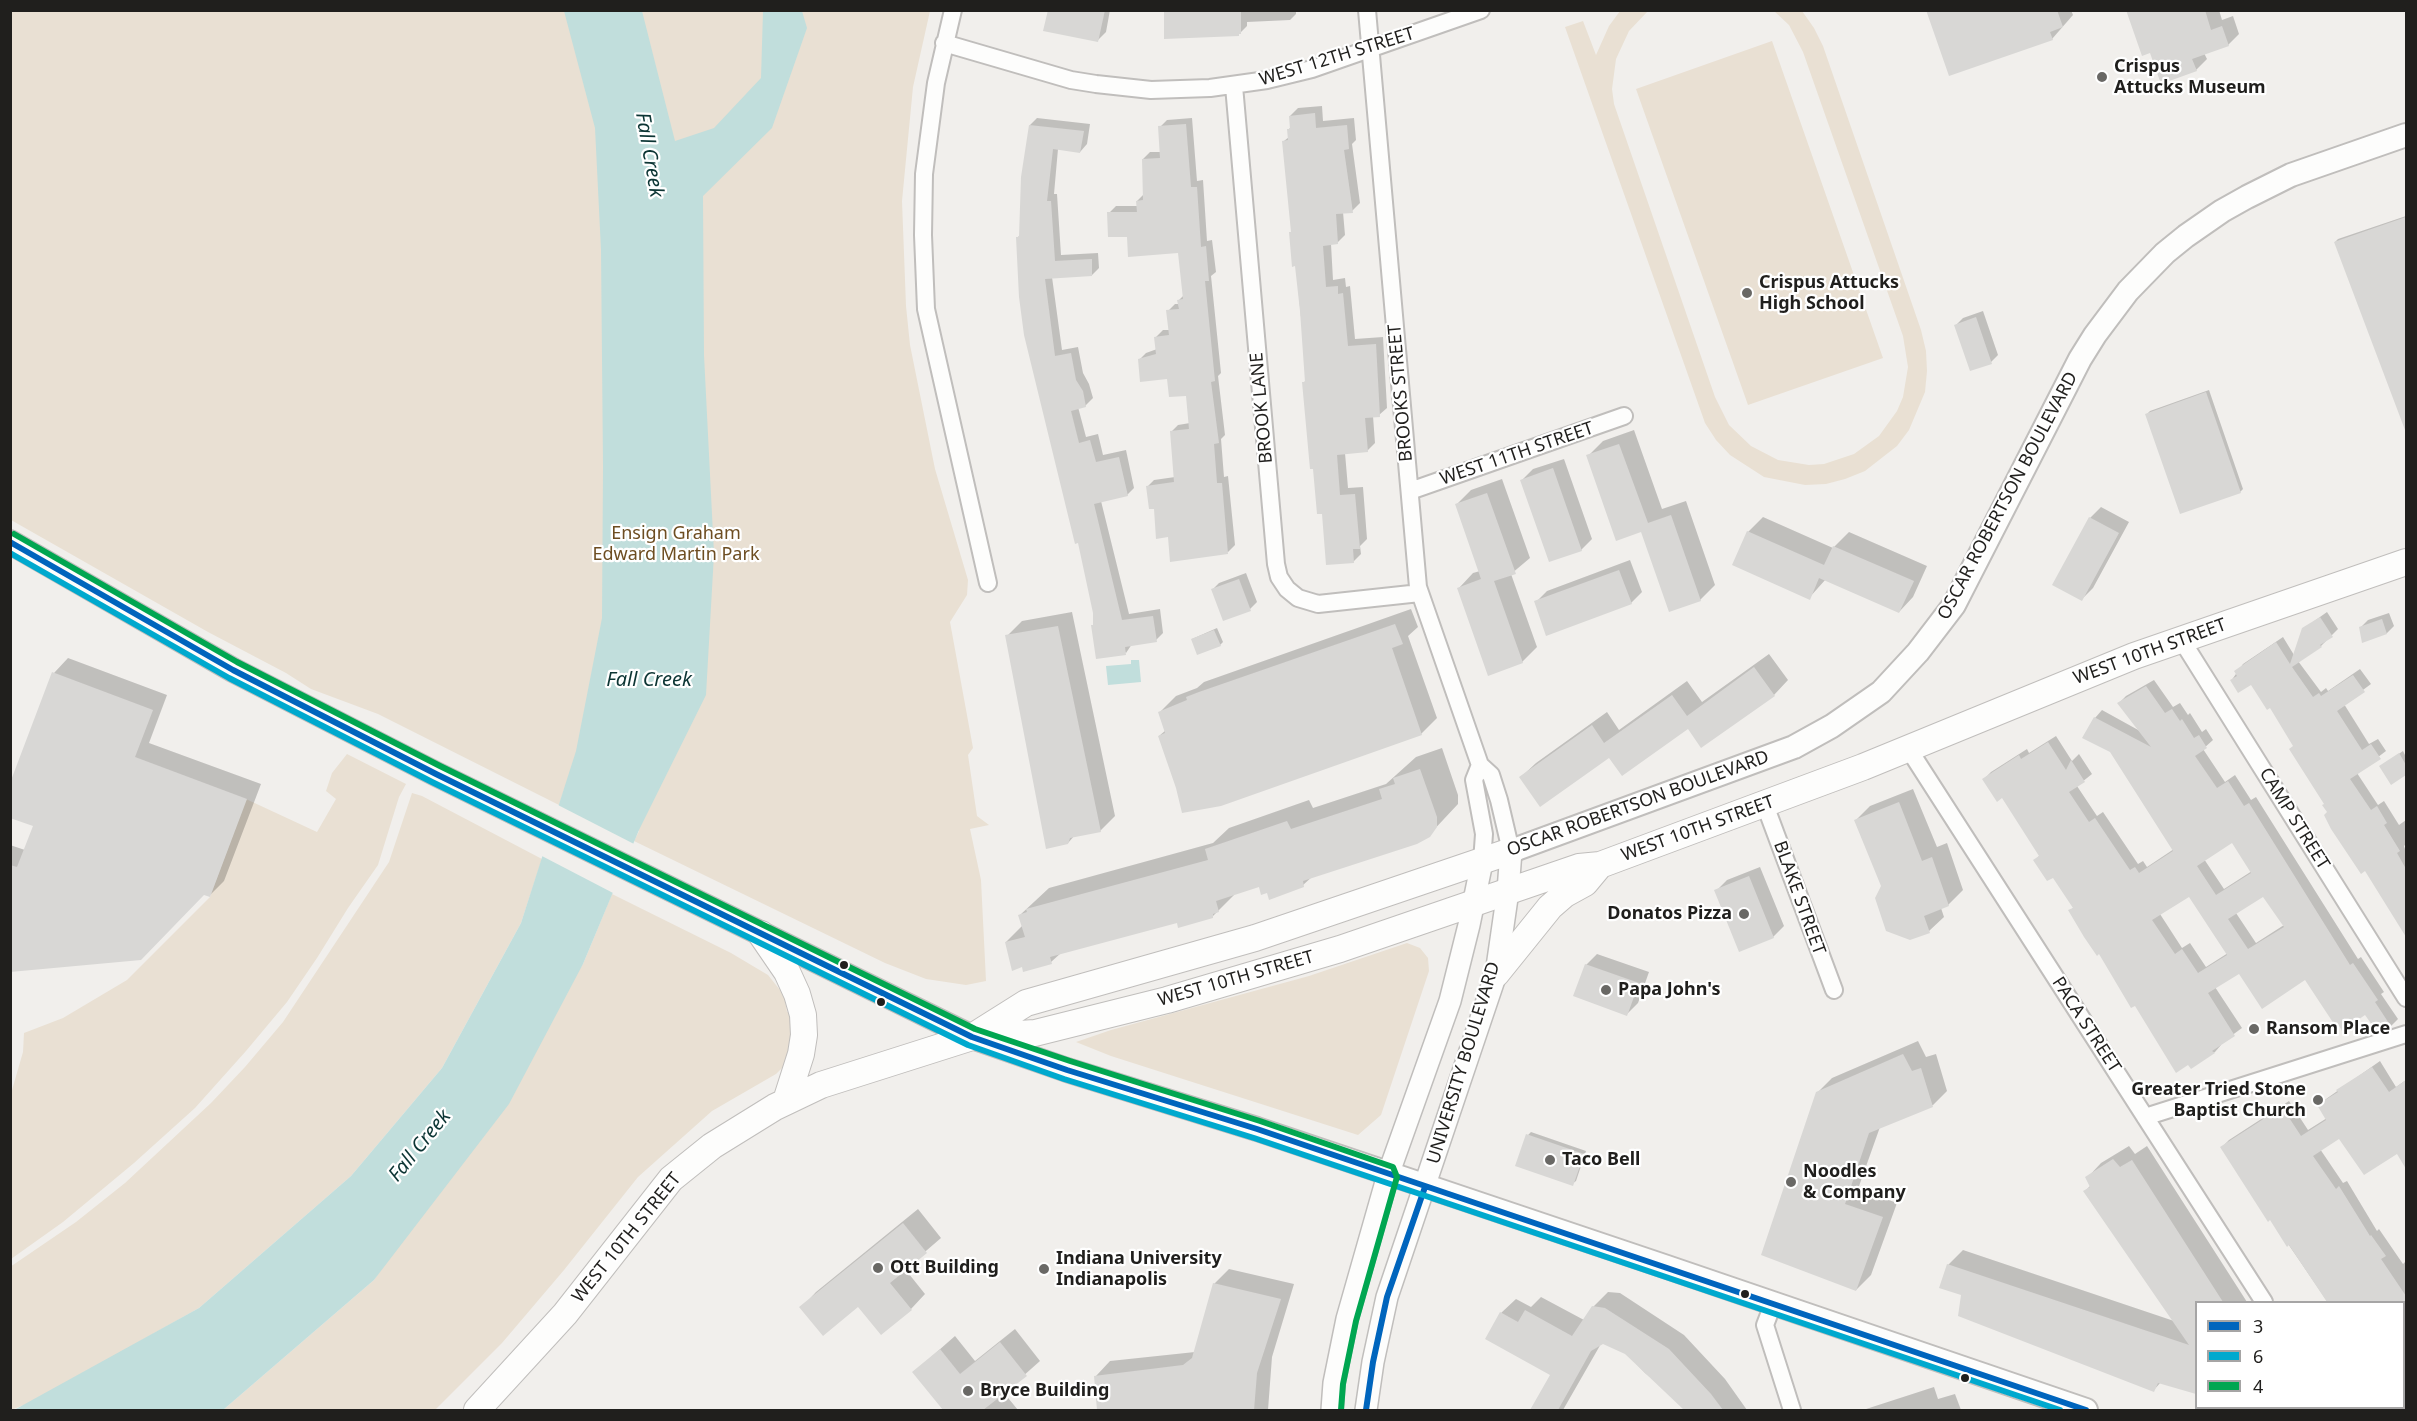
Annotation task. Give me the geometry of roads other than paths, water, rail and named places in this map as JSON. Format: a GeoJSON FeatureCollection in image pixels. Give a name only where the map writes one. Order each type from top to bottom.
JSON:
{"type":"FeatureCollection","features":[{"type":"Feature","properties":{"kind":"main road","name":"OSCAR ROBERTSON BOULEVARD"},"geometry":{"type":"LineString","coordinates":[[1482,862],[1794,747],[1832,726],[1881,692],[1918,652],[1954,605],[2080,359],[2109,316],[2140,278],[2186,236],[2222,210],[2291,175],[2406,135]]}},
{"type":"Feature","properties":{"kind":"main road"},"geometry":{"type":"LineString","coordinates":[[10,542],[233,670],[435,774],[972,1037],[1067,1070],[1246,1126],[2086,1410]]}},
{"type":"Feature","properties":{"kind":"main road","name":"WEST 10TH STREET"},"geometry":{"type":"LineString","coordinates":[[477,1410],[552,1330],[671,1179],[718,1142],[786,1101],[821,1085],[972,1037],[1035,1033],[1167,1000],[1340,949],[1579,867],[1600,865],[1765,805],[2063,683],[2181,639],[2406,562]]}},
{"type":"Feature","properties":{"kind":"main road","name":"WEST 10TH STREET"},"geometry":{"type":"LineString","coordinates":[[972,1037],[1026,1003],[1255,938],[1482,862]]}},
{"type":"Feature","properties":{"kind":"main road"},"geometry":{"type":"LineString","coordinates":[[1496,974],[1550,907],[1585,883],[1600,865]]}},
{"type":"Feature","properties":{"kind":"main road"},"geometry":{"type":"LineString","coordinates":[[760,934],[787,972],[803,1015],[804,1035],[801,1054],[786,1101]]}},
{"type":"Feature","properties":{"kind":"street"},"geometry":{"type":"LineString","coordinates":[[953,10],[935,90],[924,174],[923,235],[926,309],[988,583]]}},
{"type":"Feature","properties":{"kind":"street","name":"BROOKS STREET"},"geometry":{"type":"LineString","coordinates":[[1367,10],[1420,593],[1480,765],[1491,775],[1504,817],[1511,851]]}},
{"type":"Feature","properties":{"kind":"street","name":"WEST 12TH STREET"},"geometry":{"type":"LineString","coordinates":[[944,43],[1071,80],[1115,87],[1180,90],[1234,86],[1282,77],[1481,10]]}},
{"type":"Feature","properties":{"kind":"street","name":"BROOK LANE"},"geometry":{"type":"LineString","coordinates":[[1234,86],[1276,564],[1279,577],[1287,589],[1298,598],[1318,604],[1420,593]]}},
{"type":"Feature","properties":{"kind":"street","name":"WEST 11TH STREET"},"geometry":{"type":"LineString","coordinates":[[1410,492],[1624,416]]}},
{"type":"Feature","properties":{"kind":"street","name":"CAMP STREET"},"geometry":{"type":"LineString","coordinates":[[2181,639],[2406,998]]}},
{"type":"Feature","properties":{"kind":"street","name":"PACA STREET"},"geometry":{"type":"LineString","coordinates":[[1908,748],[2263,1301]]}},
{"type":"Feature","properties":{"kind":"street","name":"BROOKS STREET"},"geometry":{"type":"LineString","coordinates":[[1480,765],[1474,780],[1484,834],[1482,862]]}},
{"type":"Feature","properties":{"kind":"street","name":"BLAKE STREET"},"geometry":{"type":"LineString","coordinates":[[1765,805],[1834,990]]}},
{"type":"Feature","properties":{"kind":"street","name":"UNIVERSITY BOULEVARD"},"geometry":{"type":"LineString","coordinates":[[1366,1410],[1373,1362],[1387,1297],[1496,974],[1508,891],[1511,851]]}},
{"type":"Feature","properties":{"kind":"street","name":"UNIVERSITY BOULEVARD"},"geometry":{"type":"LineString","coordinates":[[1332,1410],[1334,1383],[1347,1319],[1389,1175],[1450,1001],[1482,862]]}},
{"type":"Feature","properties":{"kind":"street"},"geometry":{"type":"LineString","coordinates":[[2145,1117],[2406,1034]]}},
{"type":"Feature","properties":{"kind":"street"},"geometry":{"type":"LineString","coordinates":[[1773,1304],[1765,1325],[1791,1410]]}},
{"type":"Feature","properties":{"kind":"water","name":"Fall Creek"},"geometry":{"type":"Polygon","coordinates":[[[564,11],[642,11],[675,141],[714,128],[761,78],[763,11],[802,11],[807,28],[772,128],[703,196],[704,355],[714,554],[706,695],[639,830],[583,964],[509,1104],[374,1280],[223,1410],[14,1410],[199,1308],[351,1176],[442,1068],[521,923],[576,751],[602,618],[601,250],[595,128],[564,11]]]}},
{"type":"Feature","properties":{"kind":"water"},"geometry":{"type":"Polygon","coordinates":[[[1131,660],[1139,660],[1141,682],[1108,685],[1106,666],[1131,664],[1131,660]]]}},
{"type":"Feature","properties":{"kind":"place","name":"Crispus Attucks Museum"},"geometry":{"type":"Point","coordinates":[2102,77]}},
{"type":"Feature","properties":{"kind":"place","name":"Crispus Attucks High School"},"geometry":{"type":"Point","coordinates":[1747,293]}},
{"type":"Feature","properties":{"kind":"place","name":"Donatos Pizza"},"geometry":{"type":"Point","coordinates":[1744,914]}},
{"type":"Feature","properties":{"kind":"place","name":"Papa John's"},"geometry":{"type":"Point","coordinates":[1606,990]}},
{"type":"Feature","properties":{"kind":"place","name":"Ransom Place"},"geometry":{"type":"Point","coordinates":[2254,1029]}},
{"type":"Feature","properties":{"kind":"place","name":"Greater Tried Stone Baptist Church"},"geometry":{"type":"Point","coordinates":[2318,1100]}},
{"type":"Feature","properties":{"kind":"place","name":"Taco Bell"},"geometry":{"type":"Point","coordinates":[1550,1160]}},
{"type":"Feature","properties":{"kind":"place","name":"Noodles & Company"},"geometry":{"type":"Point","coordinates":[1791,1182]}},
{"type":"Feature","properties":{"kind":"place","name":"Ott Building"},"geometry":{"type":"Point","coordinates":[878,1268]}},
{"type":"Feature","properties":{"kind":"place","name":"Indiana University Indianapolis"},"geometry":{"type":"Point","coordinates":[1044,1269]}},
{"type":"Feature","properties":{"kind":"place","name":"Bryce Building"},"geometry":{"type":"Point","coordinates":[968,1391]}},
{"type":"Feature","properties":{"kind":"park label","name":"Ensign Graham Edward Martin Park"},"geometry":{"type":"Point","coordinates":[676,544]}}]}
